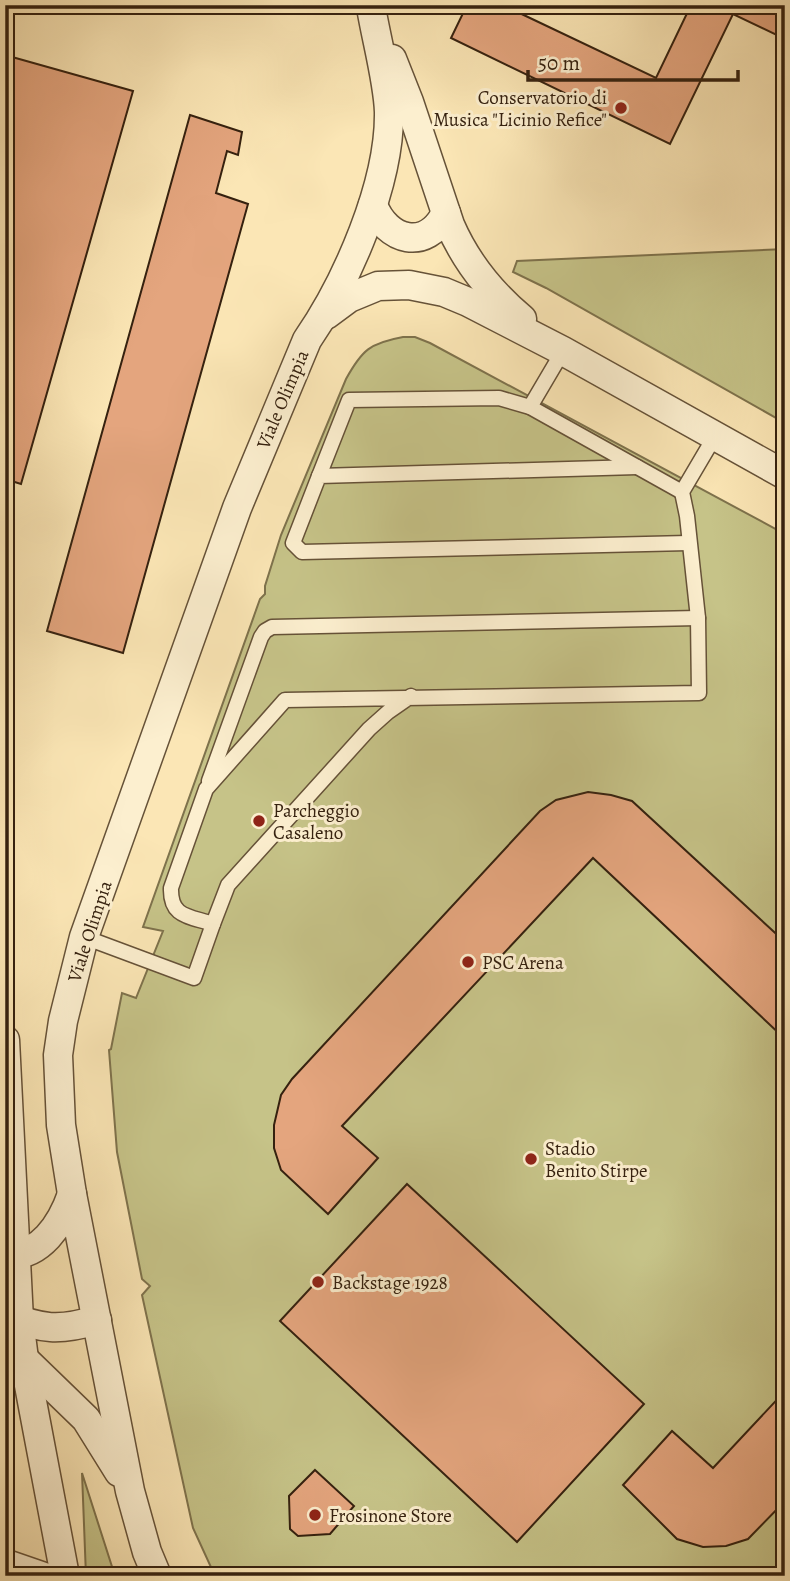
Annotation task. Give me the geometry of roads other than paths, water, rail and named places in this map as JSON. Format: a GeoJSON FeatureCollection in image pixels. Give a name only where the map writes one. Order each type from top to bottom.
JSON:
{"type":"FeatureCollection","features":[{"type":"Feature","properties":{"kind":"street","name":"Viale Olimpia"},"geometry":{"type":"LineString","coordinates":[[158,1576],[130,1491],[72,1194],[61,1125],[58,1055],[62,1021],[84,937],[237,508],[307,340],[323,316],[373,205],[385,158],[389,108],[370,6]]}},
{"type":"Feature","properties":{"kind":"street","name":"Viale Olimpia"},"geometry":{"type":"LineString","coordinates":[[370,6],[409,102],[458,245],[485,283],[506,306],[562,351]]}},
{"type":"Feature","properties":{"kind":"street"},"geometry":{"type":"LineString","coordinates":[[373,205],[383,225],[400,236],[421,236],[440,225],[446,213]]}},
{"type":"Feature","properties":{"kind":"street","name":"Viale Olimpia"},"geometry":{"type":"LineString","coordinates":[[323,316],[363,291],[392,284],[444,292],[562,351],[785,475]]}},
{"type":"Feature","properties":{"kind":"street"},"geometry":{"type":"LineString","coordinates":[[5,1040],[13,1333],[64,1576]]}},
{"type":"Feature","properties":{"kind":"street"},"geometry":{"type":"LineString","coordinates":[[10,1255],[32,1249],[46,1239],[65,1213],[72,1194]]}},
{"type":"Feature","properties":{"kind":"street"},"geometry":{"type":"LineString","coordinates":[[13,1333],[62,1328],[97,1320]]}},
{"type":"Feature","properties":{"kind":"street"},"geometry":{"type":"LineString","coordinates":[[13,1333],[86,1419],[130,1491]]}},
{"type":"Feature","properties":{"kind":"lane"},"geometry":{"type":"LineString","coordinates":[[530,407],[562,351]]}},
{"type":"Feature","properties":{"kind":"lane"},"geometry":{"type":"LineString","coordinates":[[681,492],[530,407],[499,398],[349,400],[293,543],[302,552],[688,543]]}},
{"type":"Feature","properties":{"kind":"lane"},"geometry":{"type":"LineString","coordinates":[[206,789],[285,701],[411,696],[699,693],[698,618],[687,516],[681,492],[715,436]]}},
{"type":"Feature","properties":{"kind":"lane"},"geometry":{"type":"LineString","coordinates":[[319,475],[637,467]]}},
{"type":"Feature","properties":{"kind":"lane"},"geometry":{"type":"LineString","coordinates":[[213,924],[181,914],[174,909],[171,888],[265,631],[272,627],[698,618]]}},
{"type":"Feature","properties":{"kind":"lane"},"geometry":{"type":"LineString","coordinates":[[84,937],[194,978],[228,885],[369,729],[411,696]]}},
{"type":"Feature","properties":{"kind":"lane"},"geometry":{"type":"LineString","coordinates":[[5,1556],[64,1576]]}},
{"type":"Feature","properties":{"kind":"place","name":"Conservatorio di Musica \"Licinio Refice\""},"geometry":{"type":"Point","coordinates":[621,108]}},
{"type":"Feature","properties":{"kind":"place","name":"Parcheggio Casaleno"},"geometry":{"type":"Point","coordinates":[259,821]}},
{"type":"Feature","properties":{"kind":"place","name":"PSC Arena"},"geometry":{"type":"Point","coordinates":[468,962]}},
{"type":"Feature","properties":{"kind":"place","name":"Stadio Benito Stirpe"},"geometry":{"type":"Point","coordinates":[531,1159]}},
{"type":"Feature","properties":{"kind":"place","name":"Backstage 1928"},"geometry":{"type":"Point","coordinates":[318,1282]}},
{"type":"Feature","properties":{"kind":"place","name":"Frosinone Store"},"geometry":{"type":"Point","coordinates":[315,1515]}}]}
